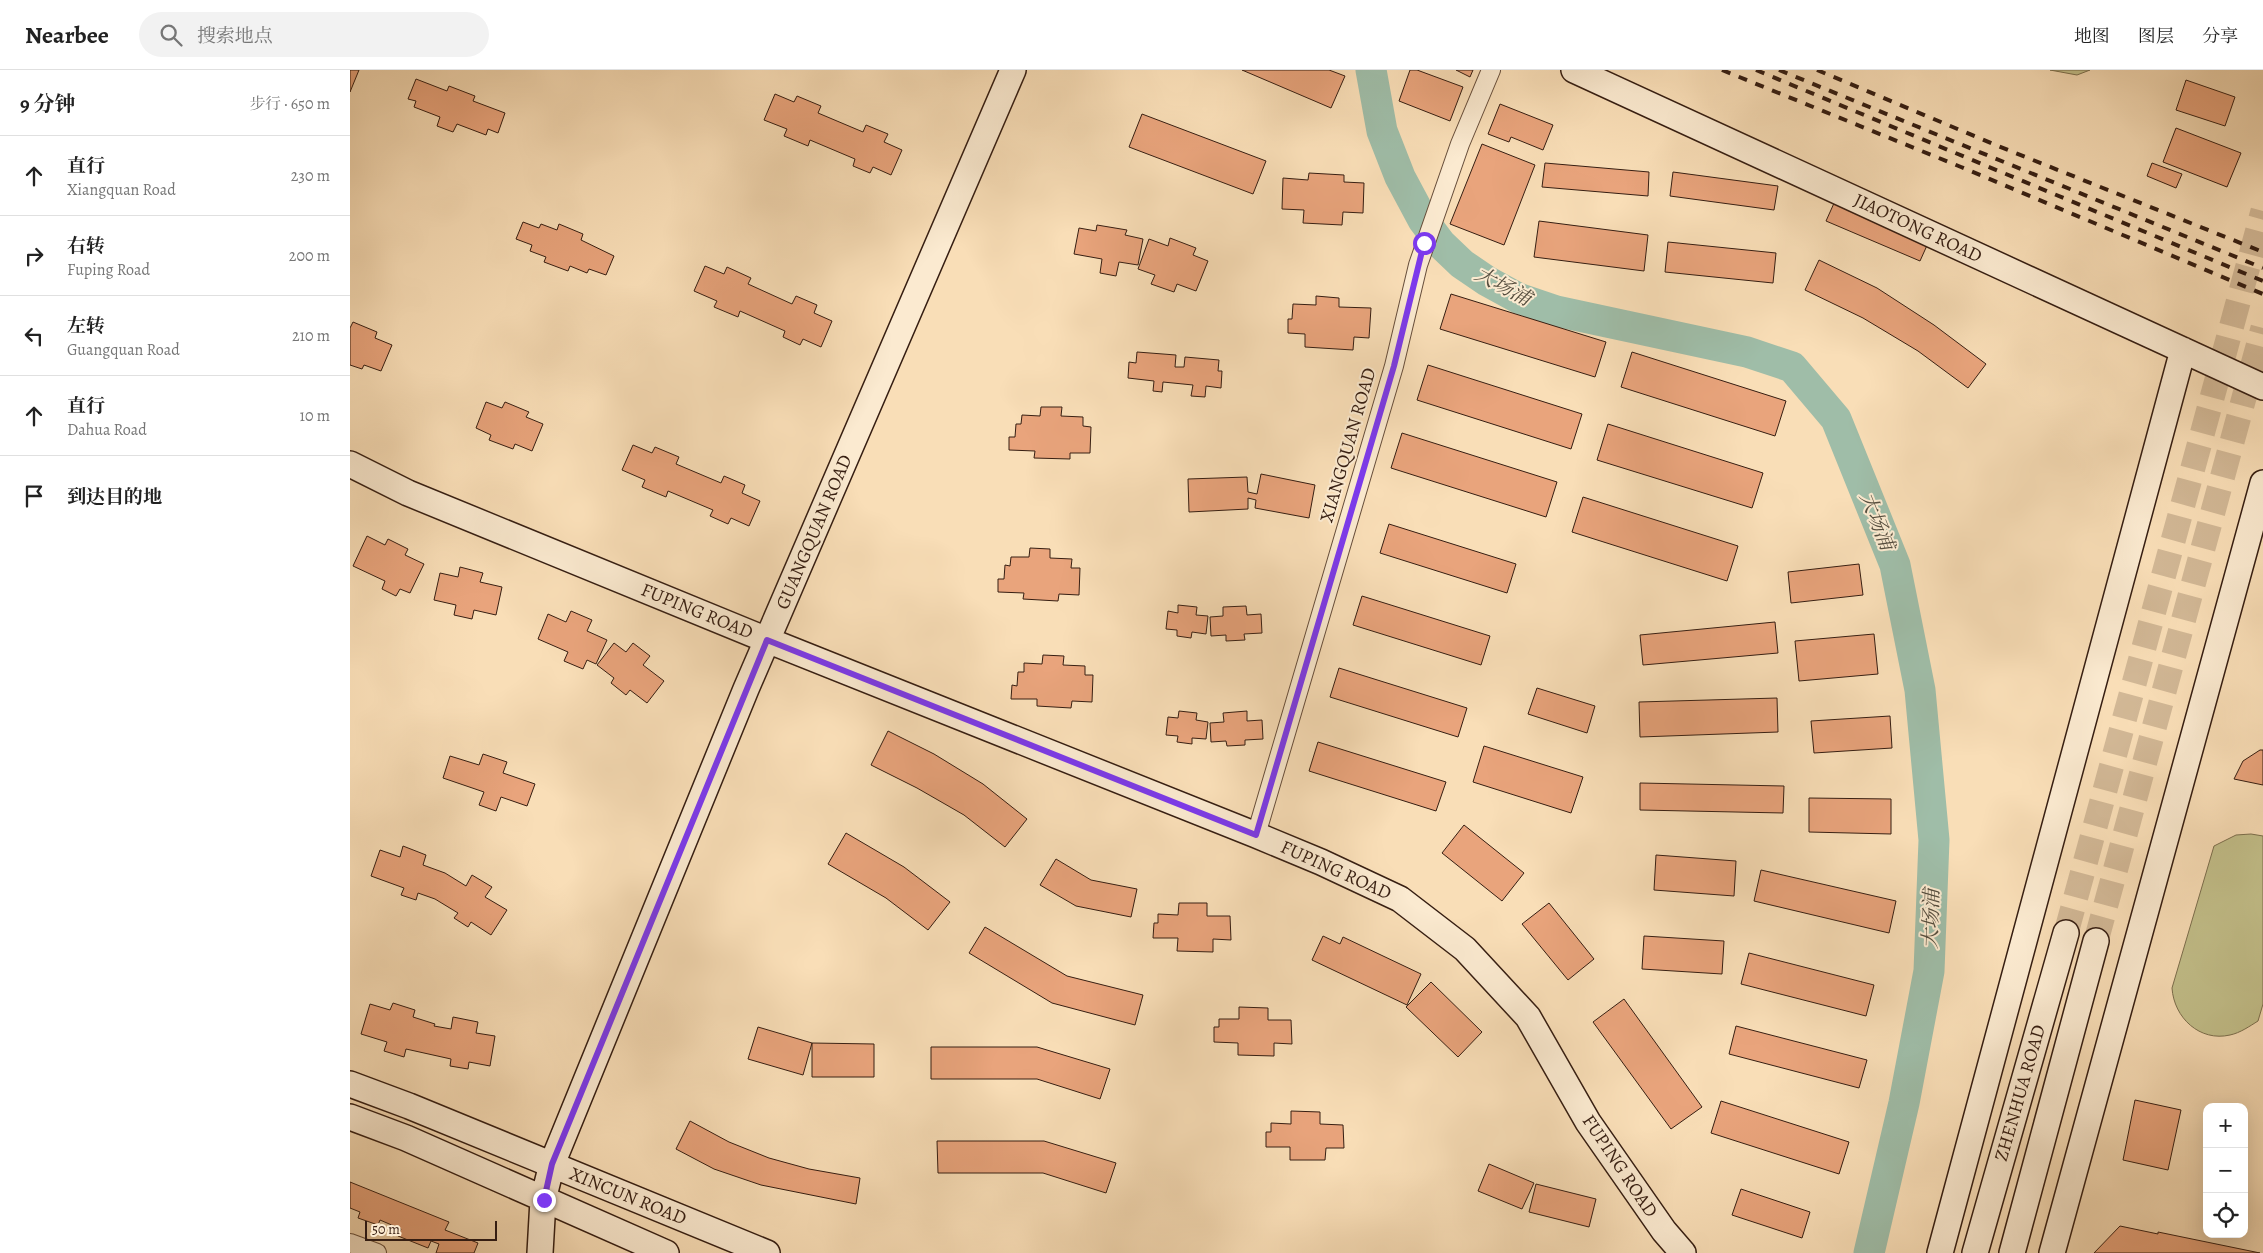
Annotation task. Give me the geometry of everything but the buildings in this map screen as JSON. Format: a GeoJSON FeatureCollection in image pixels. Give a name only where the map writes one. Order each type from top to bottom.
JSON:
{"type":"FeatureCollection","features":[{"type":"Feature","properties":{"kind":"main road","name":"GUANGQUAN ROAD"},"geometry":{"type":"LineString","coordinates":[[540,1253],[544,1200],[552,1164],[767,640],[1014,70]]}},
{"type":"Feature","properties":{"kind":"main road","name":"JIAOTONG ROAD"},"geometry":{"type":"LineString","coordinates":[[1574,70],[2263,387]]}},
{"type":"Feature","properties":{"kind":"main road"},"geometry":{"type":"LineString","coordinates":[[1940,1253],[2183,350]]}},
{"type":"Feature","properties":{"kind":"main road","name":"FUPING ROAD"},"geometry":{"type":"LineString","coordinates":[[350,464],[408,493],[767,640],[1256,835],[1321,862],[1400,899],[1465,948],[1528,1017],[1588,1122],[1664,1231],[1683,1253]]}},
{"type":"Feature","properties":{"kind":"main road"},"geometry":{"type":"LineString","coordinates":[[2052,1253],[2263,483]]}},
{"type":"Feature","properties":{"kind":"main road","name":"ZHENHUA ROAD"},"geometry":{"type":"LineString","coordinates":[[1974,1253],[2066,933]]}},
{"type":"Feature","properties":{"kind":"main road","name":"ZHENHUA ROAD"},"geometry":{"type":"LineString","coordinates":[[2012,1253],[2096,941]]}},
{"type":"Feature","properties":{"kind":"main road","name":"XINCUN ROAD"},"geometry":{"type":"LineString","coordinates":[[350,1084],[552,1164],[767,1253]]}},
{"type":"Feature","properties":{"kind":"main road","name":"XINCUN ROAD"},"geometry":{"type":"LineString","coordinates":[[350,1117],[406,1138],[666,1253]]}},
{"type":"Feature","properties":{"kind":"street","name":"XIANGQUAN ROAD"},"geometry":{"type":"LineString","coordinates":[[1256,835],[1394,366],[1424,243],[1460,144],[1491,70]]}},
{"type":"Feature","properties":{"kind":"street"},"geometry":{"type":"LineString","coordinates":[[350,1242],[377,1253]]}},
{"type":"Feature","properties":{"kind":"shaded area"},"geometry":{"type":"Polygon","coordinates":[[[2050,70],[2090,70],[2077,75],[2050,70]]]}},
{"type":"Feature","properties":{"kind":"shaded area"},"geometry":{"type":"Polygon","coordinates":[[[2251,834],[2263,836],[2263,1004],[2258,1021],[2245,1029],[2230,1035],[2209,1035],[2199,1031],[2183,1018],[2174,999],[2172,988],[2214,846],[2236,835],[2251,834]]]}},
{"type":"Feature","properties":{"kind":"waterway","name":"大场浦"},"geometry":{"type":"LineString","coordinates":[[1371,70],[1382,131],[1400,177],[1423,220],[1441,244],[1462,264],[1487,281],[1518,298],[1556,311],[1747,352],[1792,367],[1836,419],[1895,565],[1920,690],[1934,840],[1929,971],[1904,1103],[1869,1253]]}},
{"type":"Feature","properties":{"kind":"tunnel"},"geometry":{"type":"LineString","coordinates":[[2066,933],[2263,211]]}},
{"type":"Feature","properties":{"kind":"tunnel"},"geometry":{"type":"LineString","coordinates":[[2096,941],[2263,328]]}},
{"type":"Feature","properties":{"kind":"railway"},"geometry":{"type":"LineString","coordinates":[[1722,70],[1961,167],[2263,294]]}},
{"type":"Feature","properties":{"kind":"railway"},"geometry":{"type":"LineString","coordinates":[[1756,70],[2263,281]]}},
{"type":"Feature","properties":{"kind":"railway"},"geometry":{"type":"LineString","coordinates":[[1779,70],[2263,268]]}},
{"type":"Feature","properties":{"kind":"railway"},"geometry":{"type":"LineString","coordinates":[[1817,70],[1998,146],[2263,252]]}},
{"type":"Feature","properties":{"kind":"route"},"geometry":{"type":"LineString","coordinates":[[544,1200],[552,1164],[767,640],[1256,835],[1394,366],[1424,243]]}}]}
